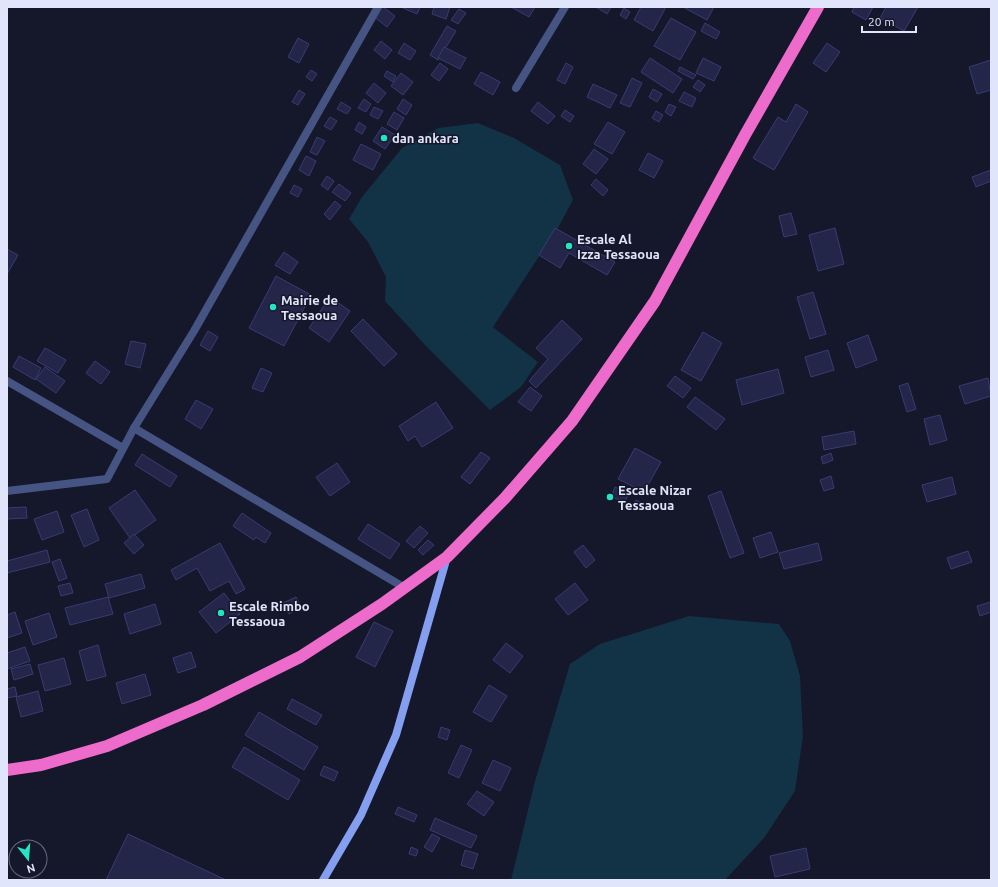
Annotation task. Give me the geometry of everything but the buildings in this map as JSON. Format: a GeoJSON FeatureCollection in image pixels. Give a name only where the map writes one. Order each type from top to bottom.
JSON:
{"type":"FeatureCollection","features":[{"type":"Feature","properties":{"kind":"highway"},"geometry":{"type":"LineString","coordinates":[[7,770],[41,765],[107,746],[203,705],[300,657],[405,588],[447,557],[505,498],[572,421],[655,301],[744,135],[818,7]]}},
{"type":"Feature","properties":{"kind":"street"},"geometry":{"type":"LineString","coordinates":[[7,491],[107,479],[134,428],[194,331],[378,7]]}},
{"type":"Feature","properties":{"kind":"street"},"geometry":{"type":"LineString","coordinates":[[516,88],[565,7]]}},
{"type":"Feature","properties":{"kind":"street"},"geometry":{"type":"LineString","coordinates":[[7,381],[123,448]]}},
{"type":"Feature","properties":{"kind":"street"},"geometry":{"type":"LineString","coordinates":[[134,428],[405,588]]}},
{"type":"Feature","properties":{"kind":"street"},"geometry":{"type":"LineString","coordinates":[[323,880],[361,815],[396,735],[447,557]]}},
{"type":"Feature","properties":{"kind":"water"},"geometry":{"type":"Polygon","coordinates":[[[478,123],[514,138],[560,165],[573,200],[559,226],[493,327],[538,362],[521,387],[490,410],[426,346],[385,301],[386,277],[368,242],[349,219],[362,197],[402,148],[438,128],[478,123]]]}},
{"type":"Feature","properties":{"kind":"water"},"geometry":{"type":"Polygon","coordinates":[[[689,616],[779,624],[790,641],[800,676],[803,736],[795,791],[764,838],[725,880],[511,880],[535,781],[570,664],[600,644],[689,616]]]}},
{"type":"Feature","properties":{"kind":"place","name":"dan ankara"},"geometry":{"type":"Point","coordinates":[384,138]}},
{"type":"Feature","properties":{"kind":"place","name":"Escale Al Izza Tessaoua"},"geometry":{"type":"Point","coordinates":[569,246]}},
{"type":"Feature","properties":{"kind":"place","name":"Mairie de Tessaoua"},"geometry":{"type":"Point","coordinates":[273,307]}},
{"type":"Feature","properties":{"kind":"place","name":"Escale Nizar Tessaoua"},"geometry":{"type":"Point","coordinates":[610,497]}},
{"type":"Feature","properties":{"kind":"place","name":"Escale Rimbo Tessaoua"},"geometry":{"type":"Point","coordinates":[221,613]}}]}
